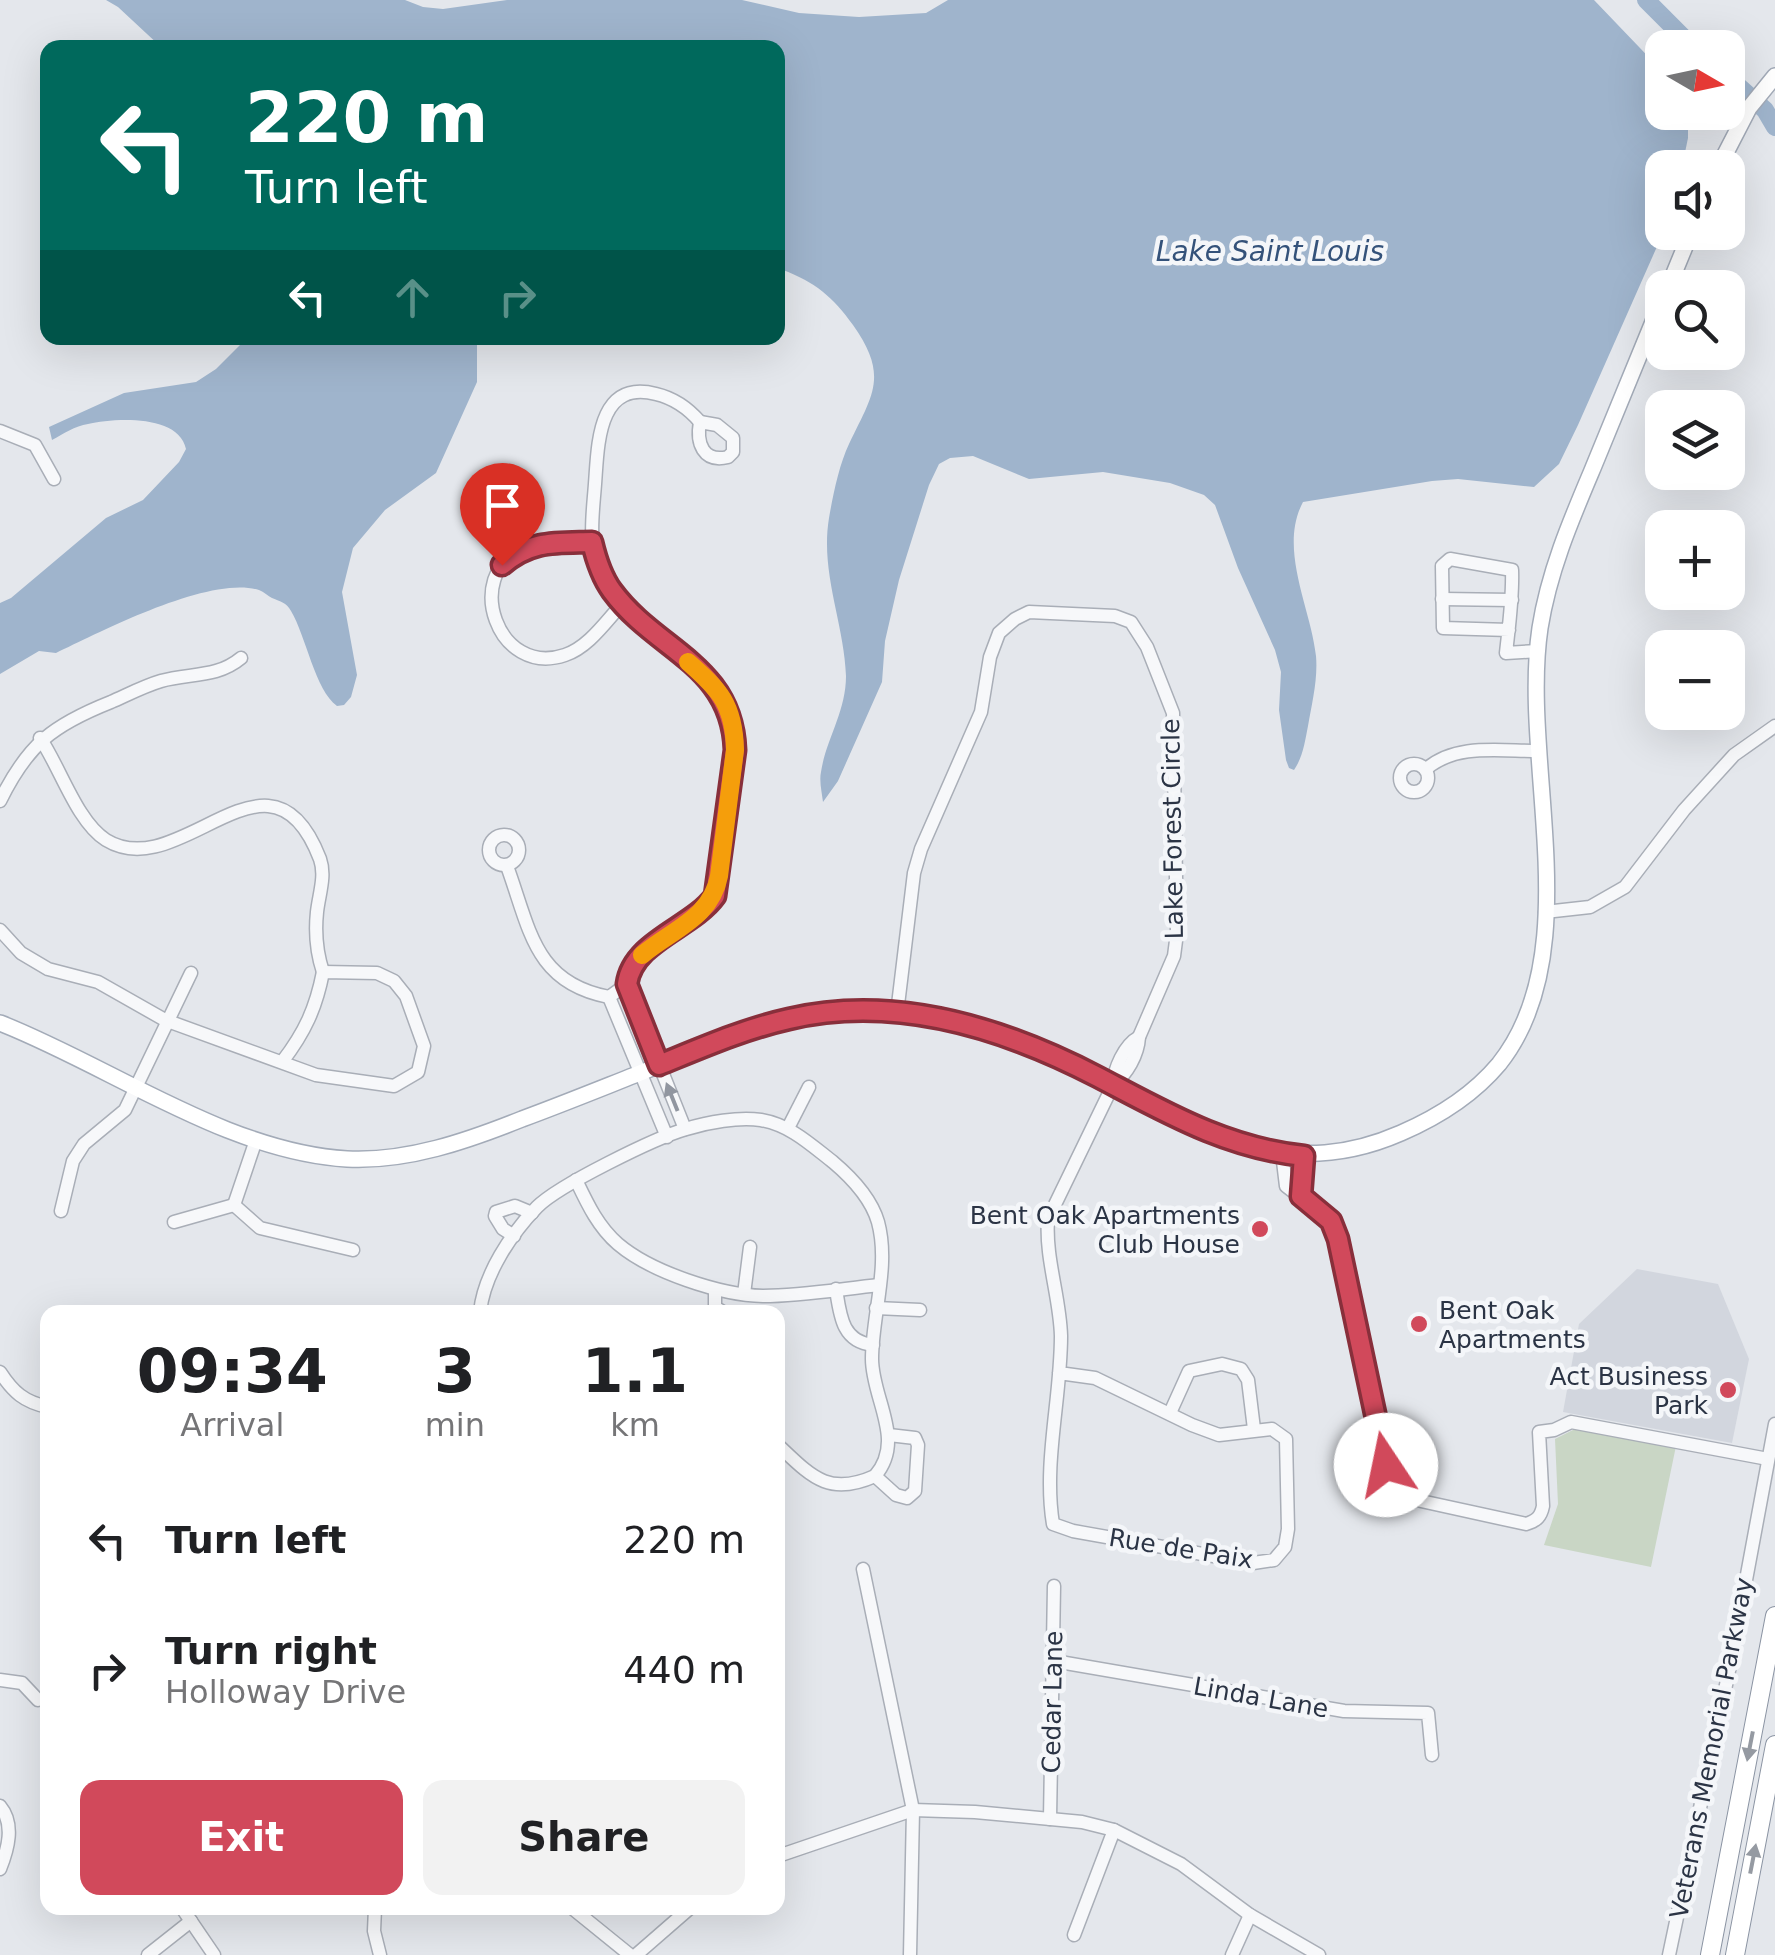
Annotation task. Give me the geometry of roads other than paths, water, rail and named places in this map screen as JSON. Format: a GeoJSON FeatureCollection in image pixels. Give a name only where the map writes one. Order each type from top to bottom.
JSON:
{"type":"FeatureCollection","features":[{"type":"Feature","properties":{"kind":"highway"},"geometry":{"type":"LineString","coordinates":[[1710,1955],[1775,1616]]}},
{"type":"Feature","properties":{"kind":"highway"},"geometry":{"type":"LineString","coordinates":[[1735,1955],[1775,1746]]}},
{"type":"Feature","properties":{"kind":"main road"},"geometry":{"type":"LineString","coordinates":[[1726,150],[1749,108],[1775,76]]}},
{"type":"Feature","properties":{"kind":"main road"},"geometry":{"type":"LineString","coordinates":[[0,1023],[256,1140],[348,1159],[393,1156],[471,1140],[787,1019],[856,1010],[902,1013],[988,1029],[1072,1064],[1206,1133],[1282,1154],[1304,1156],[1377,1143],[1438,1116],[1484,1081],[1512,1047],[1532,1004],[1546,912],[1538,751],[1538,651],[1550,577],[1645,342]]}},
{"type":"Feature","properties":{"kind":"street"},"geometry":{"type":"LineString","coordinates":[[609,998],[627,984],[638,957],[705,910],[715,896],[735,750],[728,706],[717,687],[622,603],[598,566],[592,542],[598,437],[602,419],[613,403],[630,394],[651,392],[673,399],[700,422]]}},
{"type":"Feature","properties":{"kind":"street"},"geometry":{"type":"LineString","coordinates":[[0,431],[35,445],[54,480]]}},
{"type":"Feature","properties":{"kind":"street"},"geometry":{"type":"LineString","coordinates":[[592,542],[546,544],[520,550],[502,565],[494,582],[491,606],[499,630],[508,643],[524,654],[545,658],[566,654],[584,645],[622,603]]}},
{"type":"Feature","properties":{"kind":"street"},"geometry":{"type":"LineString","coordinates":[[1508,630],[1442,628],[1442,566],[1450,559],[1512,570],[1512,600],[1506,653],[1538,651]]}},
{"type":"Feature","properties":{"kind":"street"},"geometry":{"type":"LineString","coordinates":[[1442,599],[1512,600]]}},
{"type":"Feature","properties":{"kind":"street","name":"Lake Forest Circle"},"geometry":{"type":"LineString","coordinates":[[902,1013],[910,966],[906,956],[914,873],[981,712],[990,656],[999,633],[1029,612],[1115,616],[1130,622],[1147,647],[1173,713],[1177,933],[1174,956],[1138,1045],[1123,1078],[1113,1085]]}},
{"type":"Feature","properties":{"kind":"street"},"geometry":{"type":"LineString","coordinates":[[0,801],[16,768],[40,738],[73,717],[161,681],[226,670],[241,658]]}},
{"type":"Feature","properties":{"kind":"street"},"geometry":{"type":"LineString","coordinates":[[1546,912],[1604,902],[1624,886],[1734,755],[1775,726]]}},
{"type":"Feature","properties":{"kind":"street"},"geometry":{"type":"LineString","coordinates":[[40,738],[86,821],[102,838],[120,848],[142,850],[165,845],[213,820],[258,806],[277,805],[295,816],[320,860],[323,876],[317,913],[318,958],[323,972],[316,1009],[282,1062]]}},
{"type":"Feature","properties":{"kind":"street"},"geometry":{"type":"LineString","coordinates":[[1426,769],[1440,757],[1456,752],[1538,751]]}},
{"type":"Feature","properties":{"kind":"street"},"geometry":{"type":"LineString","coordinates":[[507,866],[548,969],[565,983],[609,998]]}},
{"type":"Feature","properties":{"kind":"street"},"geometry":{"type":"LineString","coordinates":[[0,930],[20,953],[48,969],[98,982],[165,1020],[316,1074],[394,1086],[412,1078],[422,1064],[424,1046],[406,996],[394,981],[377,973],[323,972]]}},
{"type":"Feature","properties":{"kind":"street"},"geometry":{"type":"LineString","coordinates":[[61,1211],[73,1161],[84,1144],[125,1110],[165,1020],[191,973]]}},
{"type":"Feature","properties":{"kind":"street"},"geometry":{"type":"LineString","coordinates":[[627,984],[685,1129]]}},
{"type":"Feature","properties":{"kind":"street"},"geometry":{"type":"LineString","coordinates":[[609,998],[667,1137]]}},
{"type":"Feature","properties":{"kind":"street","name":"Rue de Paix"},"geometry":{"type":"LineString","coordinates":[[1113,1085],[1048,1219],[1047,1235],[1058,1294],[1060,1373],[1049,1498],[1054,1524],[1253,1562],[1274,1560],[1285,1548],[1288,1529],[1286,1439],[1272,1429],[1254,1428]]}},
{"type":"Feature","properties":{"kind":"street"},"geometry":{"type":"LineString","coordinates":[[788,1128],[809,1087]]}},
{"type":"Feature","properties":{"kind":"street"},"geometry":{"type":"LineString","coordinates":[[482,1305],[493,1270],[514,1236],[540,1204],[576,1180],[685,1129],[740,1119],[788,1128],[847,1174],[878,1222],[879,1285],[872,1366],[889,1435],[888,1454],[875,1476],[856,1485],[814,1479],[785,1452]]}},
{"type":"Feature","properties":{"kind":"street"},"geometry":{"type":"LineString","coordinates":[[234,1206],[256,1140]]}},
{"type":"Feature","properties":{"kind":"street"},"geometry":{"type":"LineString","coordinates":[[1282,1154],[1286,1186],[1331,1221],[1386,1465],[1393,1482],[1412,1498],[1526,1524],[1534,1522],[1543,1506],[1539,1432],[1570,1422],[1768,1459]]}},
{"type":"Feature","properties":{"kind":"street"},"geometry":{"type":"LineString","coordinates":[[1301,1196],[1304,1156]]}},
{"type":"Feature","properties":{"kind":"street"},"geometry":{"type":"LineString","coordinates":[[576,1180],[594,1218],[618,1244],[643,1260],[715,1290],[764,1296],[879,1285]]}},
{"type":"Feature","properties":{"kind":"street"},"geometry":{"type":"LineString","coordinates":[[174,1222],[234,1206]]}},
{"type":"Feature","properties":{"kind":"street"},"geometry":{"type":"LineString","coordinates":[[234,1206],[260,1228],[352,1250]]}},
{"type":"Feature","properties":{"kind":"street"},"geometry":{"type":"LineString","coordinates":[[514,1236],[503,1228],[496,1212],[515,1206],[532,1213]]}},
{"type":"Feature","properties":{"kind":"street"},"geometry":{"type":"LineString","coordinates":[[734,1305],[742,1294],[750,1247]]}},
{"type":"Feature","properties":{"kind":"street"},"geometry":{"type":"LineString","coordinates":[[836,1289],[848,1334],[853,1340],[873,1345]]}},
{"type":"Feature","properties":{"kind":"street"},"geometry":{"type":"LineString","coordinates":[[715,1290],[715,1305]]}},
{"type":"Feature","properties":{"kind":"street"},"geometry":{"type":"LineString","coordinates":[[876,1308],[920,1310]]}},
{"type":"Feature","properties":{"kind":"street"},"geometry":{"type":"LineString","coordinates":[[1060,1373],[1095,1378],[1170,1413],[1219,1434],[1254,1428],[1248,1380],[1241,1369],[1222,1364],[1189,1371],[1170,1413]]}},
{"type":"Feature","properties":{"kind":"street"},"geometry":{"type":"LineString","coordinates":[[0,1372],[20,1397],[40,1406]]}},
{"type":"Feature","properties":{"kind":"street","name":"Veterans Memorial Parkway"},"geometry":{"type":"LineString","coordinates":[[1669,1955],[1730,1666],[1775,1424]]}},
{"type":"Feature","properties":{"kind":"street"},"geometry":{"type":"LineString","coordinates":[[875,1476],[896,1495],[907,1498],[916,1492],[915,1438],[889,1435]]}},
{"type":"Feature","properties":{"kind":"street"},"geometry":{"type":"LineString","coordinates":[[863,1570],[912,1810],[910,1955]]}},
{"type":"Feature","properties":{"kind":"street","name":"Cedar Lane"},"geometry":{"type":"LineString","coordinates":[[1050,1819],[1054,1586]]}},
{"type":"Feature","properties":{"kind":"street","name":"Linda Lane"},"geometry":{"type":"LineString","coordinates":[[1054,1662],[1344,1711],[1428,1713],[1432,1756]]}},
{"type":"Feature","properties":{"kind":"street"},"geometry":{"type":"LineString","coordinates":[[0,1680],[22,1684],[38,1700]]}},
{"type":"Feature","properties":{"kind":"street"},"geometry":{"type":"LineString","coordinates":[[0,1806],[6,1813],[8,1831],[7,1852],[0,1869]]}},
{"type":"Feature","properties":{"kind":"street"},"geometry":{"type":"LineString","coordinates":[[785,1854],[912,1810],[1050,1819],[1114,1830],[1181,1864],[1250,1914],[1319,1955]]}},
{"type":"Feature","properties":{"kind":"street"},"geometry":{"type":"LineString","coordinates":[[1074,1935],[1114,1830]]}},
{"type":"Feature","properties":{"kind":"street"},"geometry":{"type":"LineString","coordinates":[[1232,1955],[1250,1914]]}},
{"type":"Feature","properties":{"kind":"street"},"geometry":{"type":"LineString","coordinates":[[187,1915],[214,1955]]}},
{"type":"Feature","properties":{"kind":"street"},"geometry":{"type":"LineString","coordinates":[[375,1915],[380,1955]]}},
{"type":"Feature","properties":{"kind":"street"},"geometry":{"type":"LineString","coordinates":[[581,1915],[633,1955],[682,1915]]}},
{"type":"Feature","properties":{"kind":"street"},"geometry":{"type":"LineString","coordinates":[[148,1955],[191,1921]]}},
{"type":"Feature","properties":{"kind":"water","name":"Lake Saint Louis"},"geometry":{"type":"Polygon","coordinates":[[[106,0],[405,0],[443,9],[507,0],[742,0],[799,13],[859,17],[926,13],[948,0],[1594,0],[1645,53],[1645,130],[1688,130],[1688,138],[1686,150],[1645,150],[1645,250],[1655,250],[1559,464],[1534,487],[1458,479],[1303,502],[1296,520],[1295,559],[1313,638],[1316,673],[1305,743],[1294,770],[1286,760],[1279,710],[1281,672],[1275,650],[1215,505],[1204,495],[1170,483],[1103,472],[1029,479],[973,456],[950,458],[939,464],[929,485],[899,580],[885,641],[882,682],[838,781],[823,802],[821,772],[843,702],[846,676],[830,578],[829,518],[842,461],[870,398],[874,372],[864,343],[846,315],[814,285],[785,271],[785,40],[153,40],[106,0]]]}},
{"type":"Feature","properties":{"kind":"water"},"geometry":{"type":"Polygon","coordinates":[[[240,345],[477,345],[477,382],[436,473],[385,510],[353,548],[342,592],[357,675],[351,697],[337,706],[329,698],[287,606],[259,590],[238,587],[213,590],[156,608],[56,653],[39,651],[0,674],[0,603],[106,518],[143,500],[179,462],[186,449],[171,429],[144,421],[88,424],[52,440],[49,427],[124,393],[196,382],[240,345]]]}},
{"type":"Feature","properties":{"kind":"waterway"},"geometry":{"type":"LineString","coordinates":[[1646,0],[1676,30]]}},
{"type":"Feature","properties":{"kind":"waterway"},"geometry":{"type":"LineString","coordinates":[[1745,92],[1765,110],[1775,127]]}},
{"type":"Feature","properties":{"kind":"place","name":"Bent Oak Apartments Club House"},"geometry":{"type":"Point","coordinates":[1260,1229]}},
{"type":"Feature","properties":{"kind":"place","name":"Bent Oak Apartments"},"geometry":{"type":"Point","coordinates":[1419,1324]}},
{"type":"Feature","properties":{"kind":"place","name":"Act Business Park"},"geometry":{"type":"Point","coordinates":[1728,1390]}}]}
